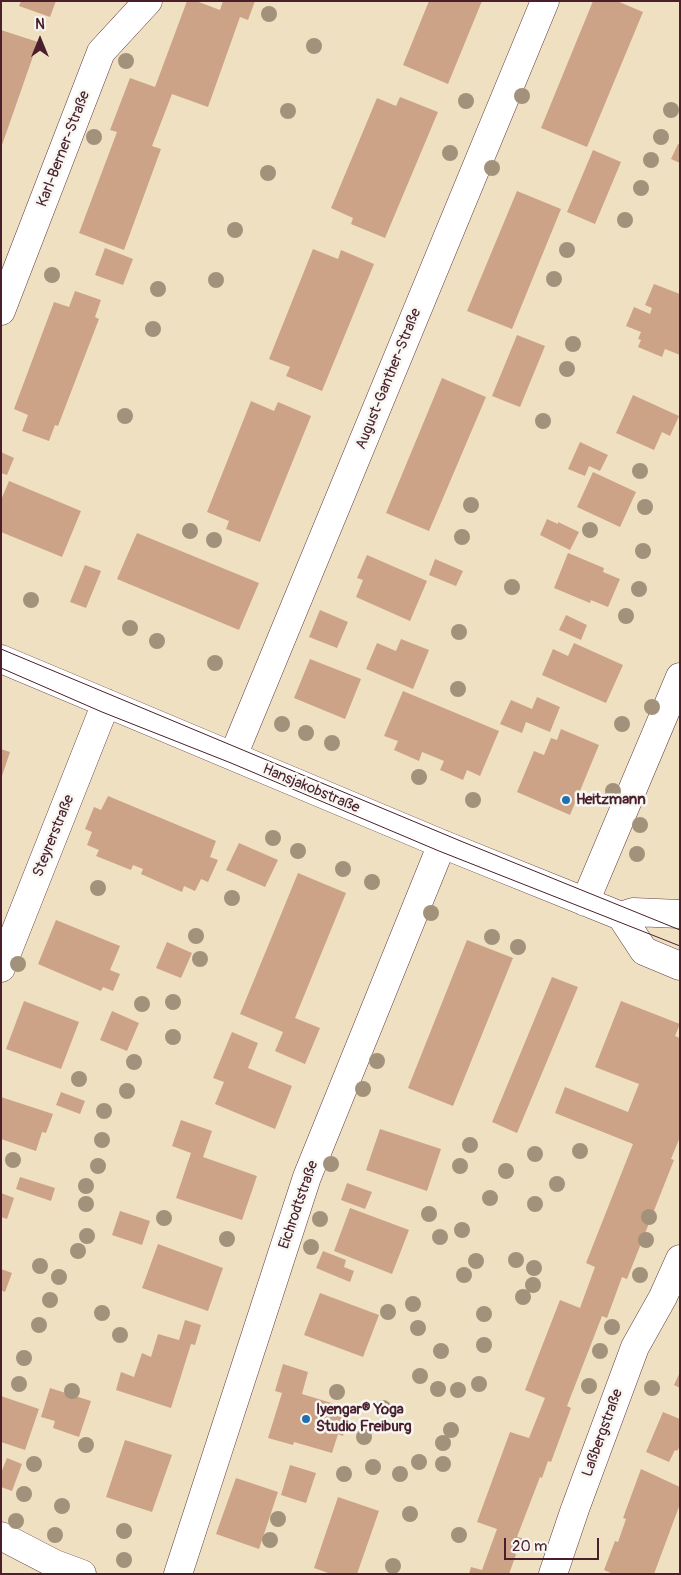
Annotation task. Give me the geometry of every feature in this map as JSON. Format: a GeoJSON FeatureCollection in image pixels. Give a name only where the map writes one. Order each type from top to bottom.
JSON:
{"type":"FeatureCollection","features":[{"type":"Feature","properties":{"kind":"street","name":"Karl-Berner-Straße"},"geometry":{"type":"LineString","coordinates":[[1,310],[101,52],[148,1]]}},
{"type":"Feature","properties":{"kind":"street","name":"August-Ganther-Straße"},"geometry":{"type":"LineString","coordinates":[[233,756],[545,1]]}},
{"type":"Feature","properties":{"kind":"street","name":"Hansjakobstraße"},"geometry":{"type":"LineString","coordinates":[[1,659],[442,844],[621,916],[633,912],[680,914]]}},
{"type":"Feature","properties":{"kind":"street"},"geometry":{"type":"LineString","coordinates":[[585,902],[680,677]]}},
{"type":"Feature","properties":{"kind":"street","name":"Steyrerstraße"},"geometry":{"type":"LineString","coordinates":[[1,968],[106,704]]}},
{"type":"Feature","properties":{"kind":"street","name":"Eichrodtstraße"},"geometry":{"type":"LineString","coordinates":[[178,1574],[307,1177],[442,844]]}},
{"type":"Feature","properties":{"kind":"street"},"geometry":{"type":"LineString","coordinates":[[621,916],[644,951],[680,966]]}},
{"type":"Feature","properties":{"kind":"street","name":"Laßbergstraße"},"geometry":{"type":"LineString","coordinates":[[553,1574],[635,1347],[671,1300],[680,1259]]}},
{"type":"Feature","properties":{"kind":"street"},"geometry":{"type":"LineString","coordinates":[[1,1536],[55,1564],[82,1574]]}},
{"type":"Feature","properties":{"kind":"building"},"geometry":{"type":"Polygon","coordinates":[[[21,1],[56,1],[50,17],[19,6],[21,1]]]}},
{"type":"Feature","properties":{"kind":"building"},"geometry":{"type":"Polygon","coordinates":[[[187,1],[196,1],[220,10],[223,1],[255,1],[248,20],[240,17],[208,107],[172,94],[152,146],[161,149],[124,250],[79,233],[117,132],[110,130],[130,78],[155,87],[187,1]]]}},
{"type":"Feature","properties":{"kind":"building"},"geometry":{"type":"Polygon","coordinates":[[[429,1],[482,1],[448,84],[403,65],[429,1]]]}},
{"type":"Feature","properties":{"kind":"building"},"geometry":{"type":"Polygon","coordinates":[[[593,1],[617,1],[643,12],[587,147],[541,128],[593,1]]]}},
{"type":"Feature","properties":{"kind":"building"},"geometry":{"type":"Polygon","coordinates":[[[1,30],[38,42],[2,145],[1,145],[1,30]]]}},
{"type":"Feature","properties":{"kind":"building"},"geometry":{"type":"Polygon","coordinates":[[[400,97],[438,112],[385,238],[351,224],[353,218],[331,208],[377,98],[396,106],[400,97]]]}},
{"type":"Feature","properties":{"kind":"building"},"geometry":{"type":"Polygon","coordinates":[[[678,144],[680,145],[680,163],[671,159],[678,144]]]}},
{"type":"Feature","properties":{"kind":"building"},"geometry":{"type":"Polygon","coordinates":[[[593,150],[621,162],[595,224],[567,212],[593,150]]]}},
{"type":"Feature","properties":{"kind":"building"},"geometry":{"type":"Polygon","coordinates":[[[517,191],[561,209],[512,329],[467,311],[517,191]]]}},
{"type":"Feature","properties":{"kind":"building"},"geometry":{"type":"Polygon","coordinates":[[[105,248],[133,259],[123,285],[95,275],[105,248]]]}},
{"type":"Feature","properties":{"kind":"building"},"geometry":{"type":"Polygon","coordinates":[[[313,249],[338,259],[341,250],[374,264],[322,391],[286,376],[290,367],[269,359],[313,249]]]}},
{"type":"Feature","properties":{"kind":"building"},"geometry":{"type":"Polygon","coordinates":[[[654,284],[680,294],[680,355],[665,349],[662,357],[638,347],[641,340],[638,339],[641,332],[626,326],[634,307],[650,314],[652,308],[645,305],[654,284]]]}},
{"type":"Feature","properties":{"kind":"building"},"geometry":{"type":"Polygon","coordinates":[[[75,291],[101,300],[95,317],[99,319],[58,426],[55,425],[49,441],[22,431],[28,415],[14,409],[54,302],[69,307],[75,291]]]}},
{"type":"Feature","properties":{"kind":"building"},"geometry":{"type":"Polygon","coordinates":[[[517,335],[545,346],[520,407],[492,396],[517,335]]]}},
{"type":"Feature","properties":{"kind":"building"},"geometry":{"type":"Polygon","coordinates":[[[442,378],[486,397],[429,531],[386,513],[442,378]]]}},
{"type":"Feature","properties":{"kind":"building"},"geometry":{"type":"Polygon","coordinates":[[[633,395],[679,416],[670,436],[662,432],[654,450],[616,433],[633,395]]]}},
{"type":"Feature","properties":{"kind":"building"},"geometry":{"type":"Polygon","coordinates":[[[251,401],[274,411],[278,402],[311,416],[260,542],[226,529],[229,521],[207,512],[251,401]]]}},
{"type":"Feature","properties":{"kind":"building"},"geometry":{"type":"Polygon","coordinates":[[[580,442],[608,455],[600,471],[589,466],[585,476],[568,469],[580,442]]]}},
{"type":"Feature","properties":{"kind":"building"},"geometry":{"type":"Polygon","coordinates":[[[1,452],[14,458],[7,475],[1,473],[1,452]]]}},
{"type":"Feature","properties":{"kind":"building"},"geometry":{"type":"Polygon","coordinates":[[[593,472],[636,492],[620,527],[577,507],[593,472]]]}},
{"type":"Feature","properties":{"kind":"building"},"geometry":{"type":"Polygon","coordinates":[[[9,481],[81,511],[62,557],[1,532],[1,500],[9,481]]]}},
{"type":"Feature","properties":{"kind":"building"},"geometry":{"type":"Polygon","coordinates":[[[547,519],[579,532],[570,550],[540,535],[547,519]]]}},
{"type":"Feature","properties":{"kind":"building"},"geometry":{"type":"Polygon","coordinates":[[[137,533],[259,583],[239,630],[117,579],[137,533]]]}},
{"type":"Feature","properties":{"kind":"building"},"geometry":{"type":"Polygon","coordinates":[[[568,553],[604,568],[603,572],[620,579],[608,607],[591,600],[590,603],[554,588],[568,553]]]}},
{"type":"Feature","properties":{"kind":"building"},"geometry":{"type":"Polygon","coordinates":[[[367,555],[427,581],[410,621],[356,597],[363,580],[357,578],[367,555]]]}},
{"type":"Feature","properties":{"kind":"building"},"geometry":{"type":"Polygon","coordinates":[[[435,559],[463,571],[456,586],[429,575],[435,559]]]}},
{"type":"Feature","properties":{"kind":"building"},"geometry":{"type":"Polygon","coordinates":[[[85,565],[101,571],[86,608],[70,602],[85,565]]]}},
{"type":"Feature","properties":{"kind":"building"},"geometry":{"type":"Polygon","coordinates":[[[320,610],[348,622],[337,648],[309,637],[320,610]]]}},
{"type":"Feature","properties":{"kind":"building"},"geometry":{"type":"Polygon","coordinates":[[[566,615],[587,625],[581,640],[559,630],[566,615]]]}},
{"type":"Feature","properties":{"kind":"building"},"geometry":{"type":"Polygon","coordinates":[[[401,639],[429,650],[413,689],[366,669],[377,643],[396,651],[401,639]]]}},
{"type":"Feature","properties":{"kind":"building"},"geometry":{"type":"Polygon","coordinates":[[[574,643],[623,665],[606,703],[542,675],[553,649],[568,656],[574,643]]]}},
{"type":"Feature","properties":{"kind":"building"},"geometry":{"type":"Polygon","coordinates":[[[310,659],[361,679],[345,719],[294,698],[310,659]]]}},
{"type":"Feature","properties":{"kind":"building"},"geometry":{"type":"Polygon","coordinates":[[[403,691],[499,731],[480,776],[467,770],[463,780],[440,770],[444,761],[422,752],[419,761],[394,750],[398,741],[384,736],[403,691]]]}},
{"type":"Feature","properties":{"kind":"building"},"geometry":{"type":"Polygon","coordinates":[[[537,697],[560,707],[550,732],[526,722],[522,733],[500,724],[511,700],[532,709],[537,697]]]}},
{"type":"Feature","properties":{"kind":"building"},"geometry":{"type":"Polygon","coordinates":[[[561,729],[599,745],[570,815],[517,792],[534,751],[544,755],[551,738],[557,740],[561,729]]]}},
{"type":"Feature","properties":{"kind":"building"},"geometry":{"type":"Polygon","coordinates":[[[1,749],[10,752],[2,776],[1,776],[1,749]]]}},
{"type":"Feature","properties":{"kind":"building"},"geometry":{"type":"Polygon","coordinates":[[[108,796],[216,841],[210,857],[218,860],[208,882],[201,879],[195,891],[184,886],[182,892],[141,874],[143,869],[133,865],[131,870],[96,856],[99,850],[87,845],[92,832],[85,829],[94,807],[101,810],[108,796]]]}},
{"type":"Feature","properties":{"kind":"building"},"geometry":{"type":"Polygon","coordinates":[[[239,843],[278,860],[265,887],[226,870],[239,843]]]}},
{"type":"Feature","properties":{"kind":"building"},"geometry":{"type":"Polygon","coordinates":[[[298,873],[346,893],[295,1018],[320,1028],[305,1064],[275,1051],[283,1032],[240,1014],[298,873]]]}},
{"type":"Feature","properties":{"kind":"building"},"geometry":{"type":"Polygon","coordinates":[[[56,920],[120,946],[110,970],[120,974],[113,991],[103,987],[101,991],[38,964],[56,920]]]}},
{"type":"Feature","properties":{"kind":"building"},"geometry":{"type":"Polygon","coordinates":[[[467,940],[513,958],[453,1106],[408,1088],[467,940]]]}},
{"type":"Feature","properties":{"kind":"building"},"geometry":{"type":"Polygon","coordinates":[[[167,942],[192,953],[181,978],[156,968],[167,942]]]}},
{"type":"Feature","properties":{"kind":"building"},"geometry":{"type":"Polygon","coordinates":[[[552,977],[578,987],[517,1133],[492,1122],[552,977]]]}},
{"type":"Feature","properties":{"kind":"building"},"geometry":{"type":"Polygon","coordinates":[[[24,1001],[79,1022],[61,1069],[6,1049],[24,1001]]]}},
{"type":"Feature","properties":{"kind":"building"},"geometry":{"type":"Polygon","coordinates":[[[621,1001],[680,1024],[675,1036],[680,1038],[680,1137],[671,1159],[674,1160],[627,1279],[622,1277],[607,1318],[602,1316],[567,1406],[571,1408],[551,1462],[548,1461],[542,1478],[540,1477],[517,1537],[522,1538],[509,1574],[469,1574],[471,1567],[482,1570],[497,1529],[477,1522],[510,1432],[529,1438],[545,1398],[525,1390],[560,1300],[580,1308],[595,1267],[586,1263],[633,1144],[555,1113],[565,1087],[628,1112],[639,1084],[595,1067],[621,1001]]]}},
{"type":"Feature","properties":{"kind":"building"},"geometry":{"type":"Polygon","coordinates":[[[112,1011],[139,1023],[127,1051],[100,1040],[112,1011]]]}},
{"type":"Feature","properties":{"kind":"building"},"geometry":{"type":"Polygon","coordinates":[[[232,1032],[258,1043],[248,1068],[292,1086],[275,1129],[215,1104],[224,1082],[213,1078],[232,1032]]]}},
{"type":"Feature","properties":{"kind":"building"},"geometry":{"type":"Polygon","coordinates":[[[61,1092],[85,1101],[80,1114],[56,1105],[61,1092]]]}},
{"type":"Feature","properties":{"kind":"building"},"geometry":{"type":"Polygon","coordinates":[[[1,1097],[53,1114],[46,1133],[42,1132],[36,1151],[1,1139],[1,1097]]]}},
{"type":"Feature","properties":{"kind":"building"},"geometry":{"type":"Polygon","coordinates":[[[181,1120],[212,1131],[203,1157],[257,1176],[242,1220],[176,1198],[191,1153],[172,1146],[181,1120]]]}},
{"type":"Feature","properties":{"kind":"building"},"geometry":{"type":"Polygon","coordinates":[[[380,1129],[441,1149],[427,1191],[366,1170],[380,1129]]]}},
{"type":"Feature","properties":{"kind":"building"},"geometry":{"type":"Polygon","coordinates":[[[20,1177],[55,1188],[51,1201],[16,1189],[20,1177]]]}},
{"type":"Feature","properties":{"kind":"building"},"geometry":{"type":"Polygon","coordinates":[[[347,1183],[372,1192],[365,1209],[341,1200],[347,1183]]]}},
{"type":"Feature","properties":{"kind":"building"},"geometry":{"type":"Polygon","coordinates":[[[1,1193],[14,1198],[7,1219],[1,1217],[1,1193]]]}},
{"type":"Feature","properties":{"kind":"building"},"geometry":{"type":"Polygon","coordinates":[[[350,1208],[409,1230],[392,1274],[334,1251],[350,1208]]]}},
{"type":"Feature","properties":{"kind":"building"},"geometry":{"type":"Polygon","coordinates":[[[120,1211],[150,1221],[142,1245],[112,1235],[120,1211]]]}},
{"type":"Feature","properties":{"kind":"building"},"geometry":{"type":"Polygon","coordinates":[[[158,1244],[223,1268],[208,1311],[142,1288],[158,1244]]]}},
{"type":"Feature","properties":{"kind":"building"},"geometry":{"type":"Polygon","coordinates":[[[323,1251],[346,1260],[344,1267],[354,1271],[350,1282],[316,1268],[323,1251]]]}},
{"type":"Feature","properties":{"kind":"building"},"geometry":{"type":"Polygon","coordinates":[[[1,1269],[12,1273],[5,1292],[1,1290],[1,1269]]]}},
{"type":"Feature","properties":{"kind":"building"},"geometry":{"type":"Polygon","coordinates":[[[320,1293],[379,1315],[363,1357],[304,1335],[320,1293]]]}},
{"type":"Feature","properties":{"kind":"building"},"geometry":{"type":"Polygon","coordinates":[[[185,1320],[201,1325],[195,1345],[191,1344],[171,1408],[116,1390],[121,1372],[134,1377],[142,1353],[151,1357],[158,1334],[179,1340],[185,1320]]]}},
{"type":"Feature","properties":{"kind":"building"},"geometry":{"type":"Polygon","coordinates":[[[283,1364],[308,1372],[302,1394],[351,1409],[343,1436],[338,1434],[332,1453],[294,1442],[293,1445],[268,1438],[282,1393],[275,1391],[283,1364]]]}},
{"type":"Feature","properties":{"kind":"building"},"geometry":{"type":"Polygon","coordinates":[[[680,1372],[680,1388],[674,1385],[680,1372]]]}},
{"type":"Feature","properties":{"kind":"building"},"geometry":{"type":"Polygon","coordinates":[[[50,1388],[91,1401],[79,1437],[53,1428],[55,1421],[41,1417],[50,1388]]]}},
{"type":"Feature","properties":{"kind":"building"},"geometry":{"type":"Polygon","coordinates":[[[1,1396],[39,1409],[25,1450],[1,1442],[1,1396]]]}},
{"type":"Feature","properties":{"kind":"building"},"geometry":{"type":"Polygon","coordinates":[[[663,1412],[680,1419],[680,1446],[677,1451],[675,1450],[669,1462],[646,1452],[663,1412]]]}},
{"type":"Feature","properties":{"kind":"building"},"geometry":{"type":"Polygon","coordinates":[[[125,1440],[172,1455],[152,1512],[106,1497],[125,1440]]]}},
{"type":"Feature","properties":{"kind":"building"},"geometry":{"type":"Polygon","coordinates":[[[7,1458],[22,1464],[12,1491],[1,1487],[1,1473],[7,1458]]]}},
{"type":"Feature","properties":{"kind":"building"},"geometry":{"type":"Polygon","coordinates":[[[290,1465],[316,1473],[306,1503],[281,1495],[290,1465]]]}},
{"type":"Feature","properties":{"kind":"building"},"geometry":{"type":"Polygon","coordinates":[[[641,1469],[680,1487],[680,1504],[654,1574],[613,1574],[604,1570],[615,1541],[618,1542],[626,1519],[623,1518],[641,1469]]]}},
{"type":"Feature","properties":{"kind":"building"},"geometry":{"type":"Polygon","coordinates":[[[236,1478],[278,1492],[259,1549],[216,1534],[236,1478]]]}},
{"type":"Feature","properties":{"kind":"building"},"geometry":{"type":"Polygon","coordinates":[[[338,1497],[379,1511],[357,1574],[331,1574],[314,1568],[338,1497]]]}},
{"type":"Feature","properties":{"kind":"tram line"},"geometry":{"type":"LineString","coordinates":[[1,649],[463,842],[680,930]]}},
{"type":"Feature","properties":{"kind":"tram line"},"geometry":{"type":"LineString","coordinates":[[1,668],[102,712],[231,763],[439,851],[680,946]]}},
{"type":"Feature","properties":{"kind":"place","name":"Heitzmann"},"geometry":{"type":"Point","coordinates":[566,800]}},
{"type":"Feature","properties":{"kind":"place","name":"Iyengar® Yoga Studio Freiburg"},"geometry":{"type":"Point","coordinates":[306,1419]}}]}
